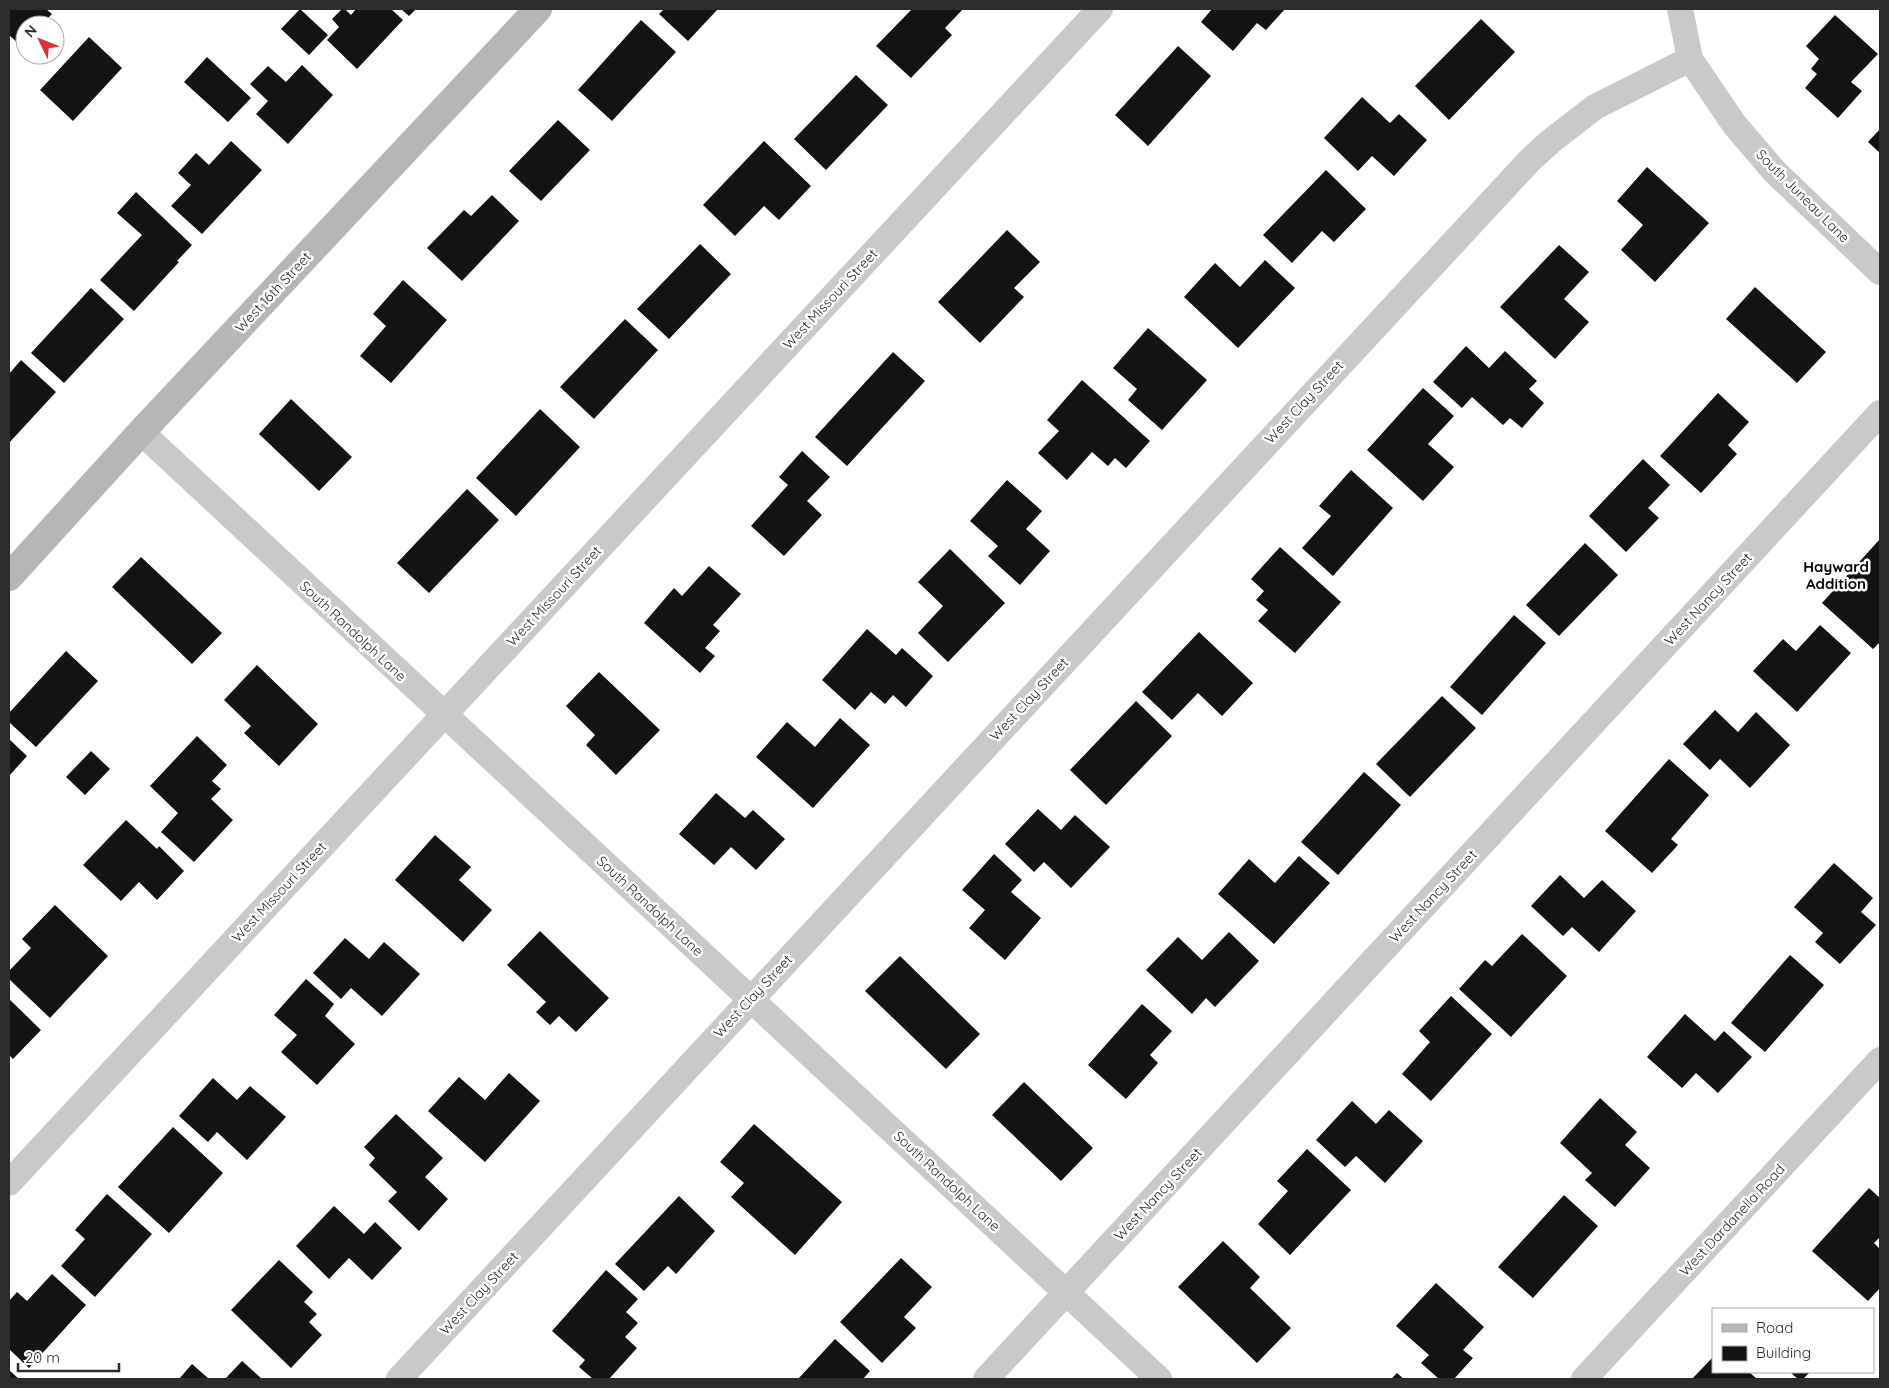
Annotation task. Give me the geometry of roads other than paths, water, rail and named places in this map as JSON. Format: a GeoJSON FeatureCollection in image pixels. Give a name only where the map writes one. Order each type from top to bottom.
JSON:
{"type":"FeatureCollection","features":[{"type":"Feature","properties":{"kind":"street","name":"West 16th Street"},"geometry":{"type":"LineString","coordinates":[[9,577],[141,432],[538,9]]}},
{"type":"Feature","properties":{"kind":"street","name":"West Missouri Street"},"geometry":{"type":"LineString","coordinates":[[9,1183],[1100,9]]}},
{"type":"Feature","properties":{"kind":"street","name":"South Juneau Lane"},"geometry":{"type":"LineString","coordinates":[[1680,9],[1690,59],[1734,124],[1775,172],[1880,272]]}},
{"type":"Feature","properties":{"kind":"street","name":"West Clay Street"},"geometry":{"type":"LineString","coordinates":[[399,1379],[1531,159],[1551,140],[1594,107],[1690,59]]}},
{"type":"Feature","properties":{"kind":"street","name":"West Nancy Street"},"geometry":{"type":"LineString","coordinates":[[986,1379],[1880,413]]}},
{"type":"Feature","properties":{"kind":"street","name":"South Randolph Lane"},"geometry":{"type":"LineString","coordinates":[[141,432],[443,715],[751,998],[1159,1379]]}},
{"type":"Feature","properties":{"kind":"street","name":"West Dardanella Road"},"geometry":{"type":"LineString","coordinates":[[1584,1379],[1880,1060]]}},
{"type":"Feature","properties":{"kind":"district","name":"Hayward Addition"},"geometry":{"type":"Point","coordinates":[1836,576]}}]}
